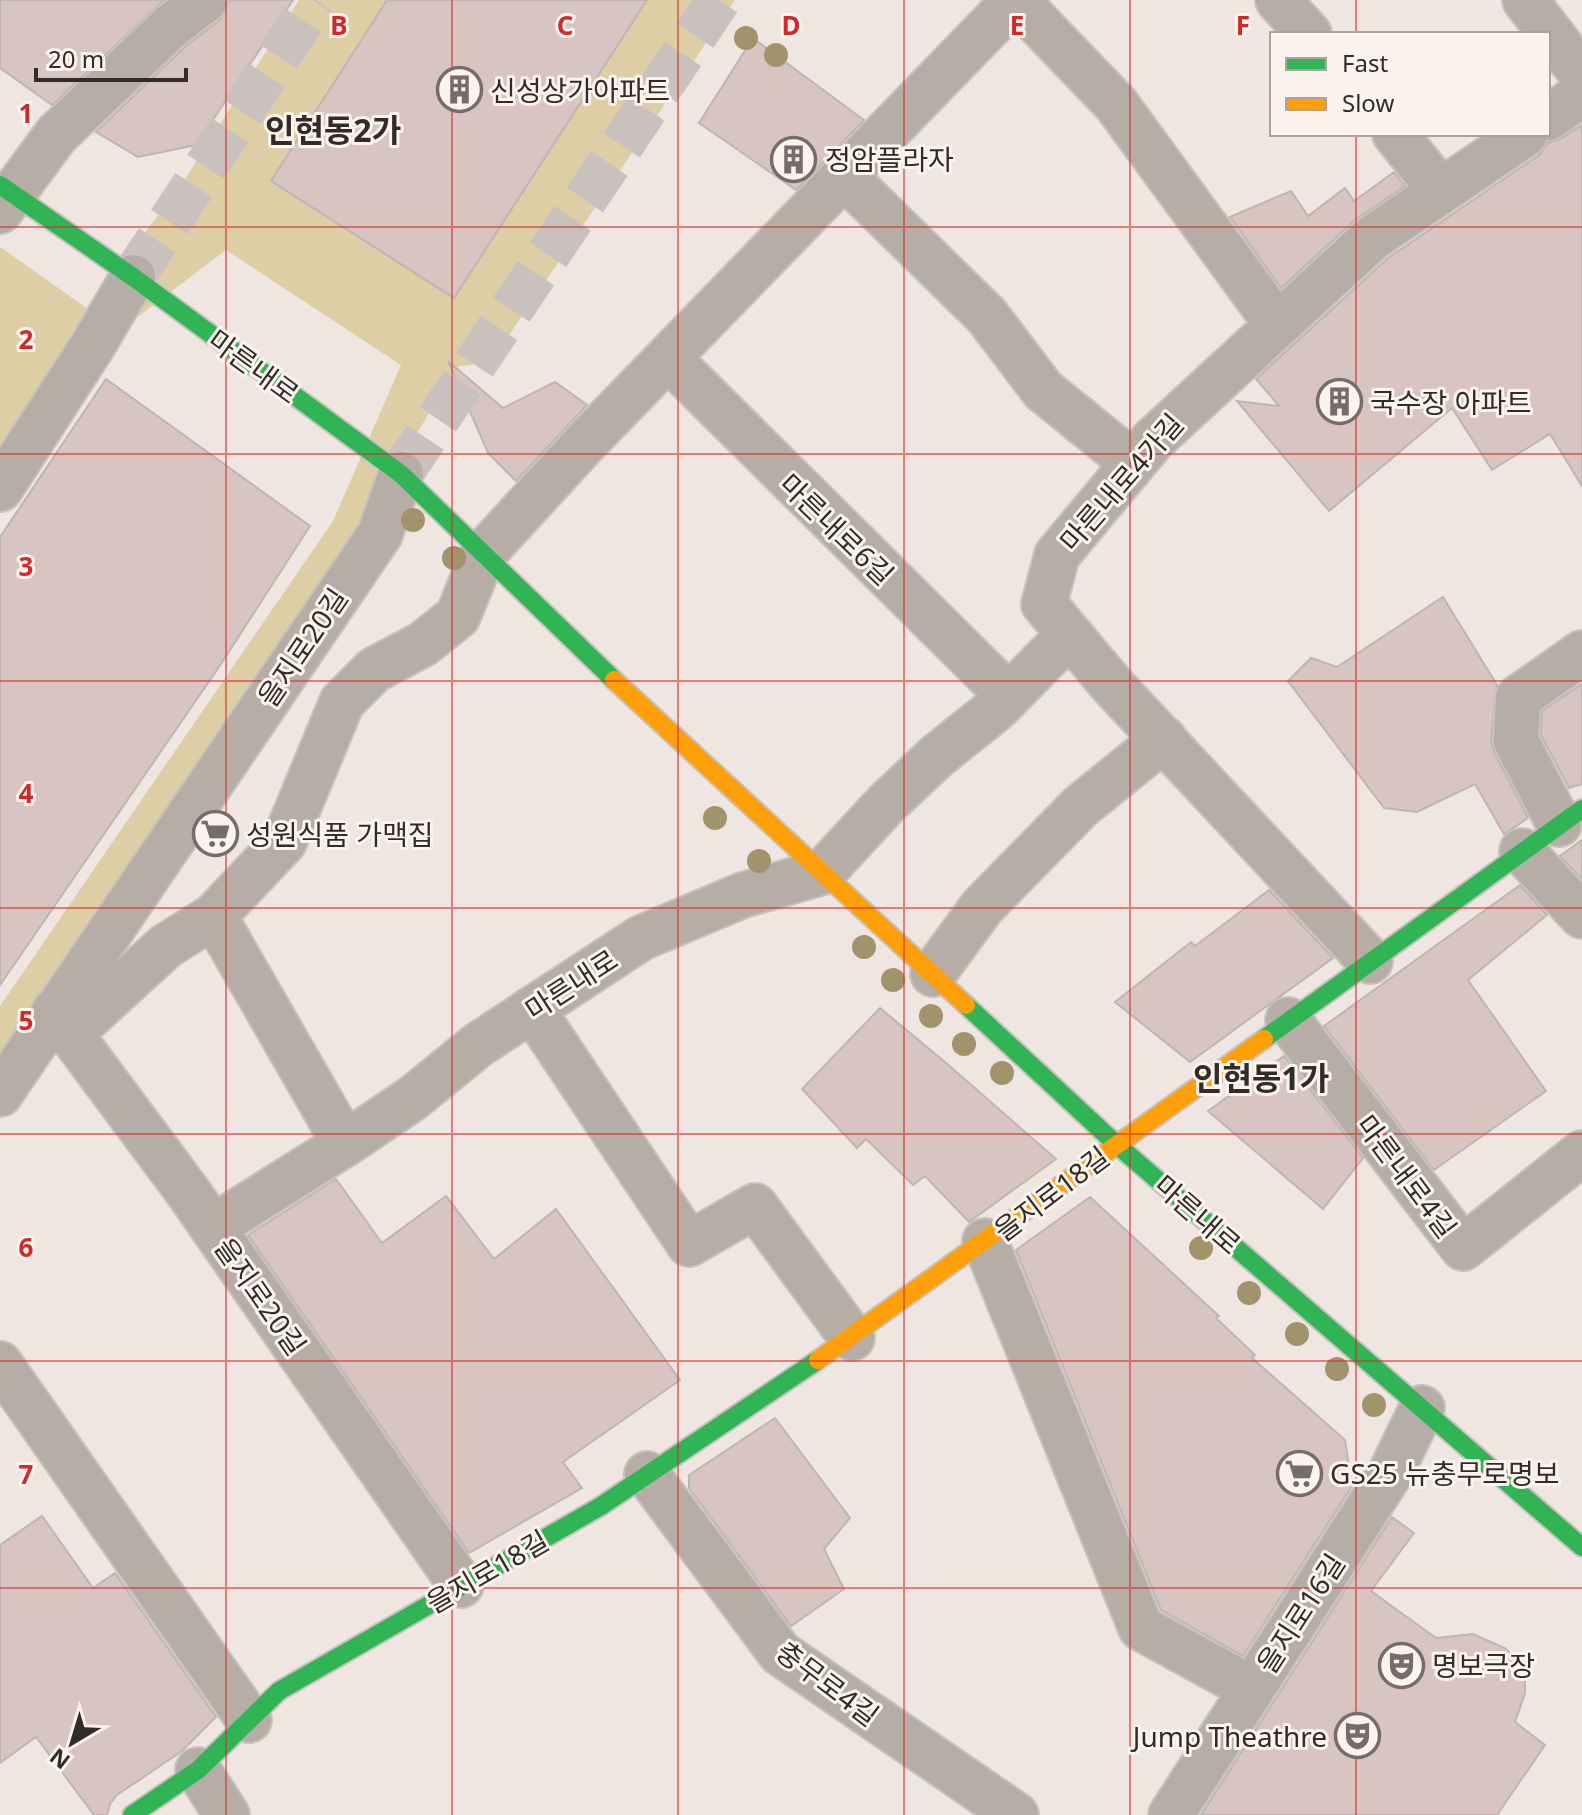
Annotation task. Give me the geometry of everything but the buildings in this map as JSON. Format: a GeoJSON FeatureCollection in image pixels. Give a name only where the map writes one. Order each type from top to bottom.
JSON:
{"type":"FeatureCollection","features":[{"type":"Feature","properties":{"kind":"main road","name":"마른내로"},"geometry":{"type":"LineString","coordinates":[[4,197],[133,277],[401,474],[1116,1144],[1582,1547]]}},
{"type":"Feature","properties":{"kind":"main road"},"geometry":{"type":"LineString","coordinates":[[1116,1144],[1571,816]]}},
{"type":"Feature","properties":{"kind":"main road","name":"을지로18길"},"geometry":{"type":"LineString","coordinates":[[132,1815],[198,1770],[279,1691],[601,1506],[852,1338],[1116,1144]]}},
{"type":"Feature","properties":{"kind":"street","name":"마른내로"},"geometry":{"type":"LineString","coordinates":[[4,197],[57,134],[171,26],[205,0]]}},
{"type":"Feature","properties":{"kind":"street"},"geometry":{"type":"LineString","coordinates":[[62,1022],[166,946],[214,916],[284,842],[342,702],[374,670],[423,644],[458,616],[483,554],[668,358],[1016,0],[1116,104],[1276,323]]}},
{"type":"Feature","properties":{"kind":"street"},"geometry":{"type":"LineString","coordinates":[[1278,0],[1307,32]]}},
{"type":"Feature","properties":{"kind":"street"},"geometry":{"type":"LineString","coordinates":[[1525,0],[1550,32]]}},
{"type":"Feature","properties":{"kind":"street"},"geometry":{"type":"LineString","coordinates":[[1550,32],[1582,74]]}},
{"type":"Feature","properties":{"kind":"street"},"geometry":{"type":"LineString","coordinates":[[1550,117],[1582,94]]}},
{"type":"Feature","properties":{"kind":"street"},"geometry":{"type":"LineString","coordinates":[[1397,136],[1441,191]]}},
{"type":"Feature","properties":{"kind":"street","name":"마른내로4가길"},"geometry":{"type":"LineString","coordinates":[[1370,961],[1069,635],[1044,604],[1057,555],[1133,463],[1276,323],[1372,238],[1522,136]]}},
{"type":"Feature","properties":{"kind":"street"},"geometry":{"type":"LineString","coordinates":[[844,176],[987,316],[1043,390],[1133,463]]}},
{"type":"Feature","properties":{"kind":"street"},"geometry":{"type":"LineString","coordinates":[[0,489],[133,277]]}},
{"type":"Feature","properties":{"kind":"street","name":"마른내로6길"},"geometry":{"type":"LineString","coordinates":[[668,358],[1009,696]]}},
{"type":"Feature","properties":{"kind":"street","name":"을지로20길"},"geometry":{"type":"LineString","coordinates":[[0,1094],[62,1022],[380,534],[401,474]]}},
{"type":"Feature","properties":{"kind":"street"},"geometry":{"type":"LineString","coordinates":[[823,872],[937,756],[1009,696],[1069,635]]}},
{"type":"Feature","properties":{"kind":"street"},"geometry":{"type":"LineString","coordinates":[[1571,816],[1516,741],[1518,698],[1582,653]]}},
{"type":"Feature","properties":{"kind":"street"},"geometry":{"type":"LineString","coordinates":[[933,974],[982,907],[1081,806],[1164,739]]}},
{"type":"Feature","properties":{"kind":"street"},"geometry":{"type":"LineString","coordinates":[[1522,851],[1582,916]]}},
{"type":"Feature","properties":{"kind":"street","name":"마른내로"},"geometry":{"type":"LineString","coordinates":[[213,1227],[345,1144],[413,1098],[478,1045],[641,938],[743,895],[823,872]]}},
{"type":"Feature","properties":{"kind":"street"},"geometry":{"type":"LineString","coordinates":[[214,916],[345,1144]]}},
{"type":"Feature","properties":{"kind":"street"},"geometry":{"type":"LineString","coordinates":[[532,1009],[689,1244],[755,1206],[852,1338]]}},
{"type":"Feature","properties":{"kind":"street","name":"마른내로4길"},"geometry":{"type":"LineString","coordinates":[[1288,1020],[1463,1248],[1582,1153]]}},
{"type":"Feature","properties":{"kind":"street","name":"을지로20길"},"geometry":{"type":"LineString","coordinates":[[62,1022],[213,1227],[461,1585]]}},
{"type":"Feature","properties":{"kind":"street","name":"을지로18길"},"geometry":{"type":"LineString","coordinates":[[985,1241],[1141,1628],[1252,1689]]}},
{"type":"Feature","properties":{"kind":"street"},"geometry":{"type":"LineString","coordinates":[[0,1364],[249,1720]]}},
{"type":"Feature","properties":{"kind":"street","name":"을지로16길"},"geometry":{"type":"LineString","coordinates":[[1171,1815],[1391,1472],[1422,1408]]}},
{"type":"Feature","properties":{"kind":"street","name":"충무로4길"},"geometry":{"type":"LineString","coordinates":[[647,1474],[780,1653],[1016,1815]]}},
{"type":"Feature","properties":{"kind":"street"},"geometry":{"type":"LineString","coordinates":[[198,1770],[227,1815]]}},
{"type":"Feature","properties":{"kind":"shaded area"},"geometry":{"type":"Polygon","coordinates":[[[299,0],[386,0],[271,180],[454,298],[647,0],[735,0],[491,362],[455,367],[363,529],[0,1063],[0,1006],[333,521],[401,365],[226,250],[65,372],[0,470],[0,247],[88,309],[187,176],[299,0]]]}},
{"type":"Feature","properties":{"kind":"tunnel"},"geometry":{"type":"LineString","coordinates":[[133,277],[316,0]]}},
{"type":"Feature","properties":{"kind":"tunnel"},"geometry":{"type":"LineString","coordinates":[[401,474],[719,0]]}},
{"type":"Feature","properties":{"kind":"traffic: fast"},"geometry":{"type":"LineString","coordinates":[[0,185],[133,277],[401,474],[614,680]]}},
{"type":"Feature","properties":{"kind":"traffic: fast"},"geometry":{"type":"LineString","coordinates":[[1264,1039],[1582,809]]}},
{"type":"Feature","properties":{"kind":"traffic: fast"},"geometry":{"type":"LineString","coordinates":[[966,1005],[1116,1144],[1582,1547]]}},
{"type":"Feature","properties":{"kind":"traffic: fast"},"geometry":{"type":"LineString","coordinates":[[132,1815],[198,1770],[279,1691],[601,1506],[818,1360]]}},
{"type":"Feature","properties":{"kind":"traffic: slow"},"geometry":{"type":"LineString","coordinates":[[614,680],[966,1005]]}},
{"type":"Feature","properties":{"kind":"traffic: slow"},"geometry":{"type":"LineString","coordinates":[[818,1360],[1264,1039]]}},
{"type":"Feature","properties":{"kind":"place","name":"신성상가아파트"},"geometry":{"type":"Point","coordinates":[459,90]}},
{"type":"Feature","properties":{"kind":"place","name":"정암플라자"},"geometry":{"type":"Point","coordinates":[794,159]}},
{"type":"Feature","properties":{"kind":"place","name":"국수장 아파트"},"geometry":{"type":"Point","coordinates":[1339,402]}},
{"type":"Feature","properties":{"kind":"place","name":"성원식품 가맥집"},"geometry":{"type":"Point","coordinates":[215,834]}},
{"type":"Feature","properties":{"kind":"place","name":"GS25 뉴충무로명보"},"geometry":{"type":"Point","coordinates":[1299,1473]}},
{"type":"Feature","properties":{"kind":"place","name":"명보극장"},"geometry":{"type":"Point","coordinates":[1401,1665]}},
{"type":"Feature","properties":{"kind":"place","name":"Jump Theathre"},"geometry":{"type":"Point","coordinates":[1358,1736]}},
{"type":"Feature","properties":{"kind":"district","name":"인현동2가"},"geometry":{"type":"Point","coordinates":[333,129]}},
{"type":"Feature","properties":{"kind":"district","name":"인현동1가"},"geometry":{"type":"Point","coordinates":[1261,1077]}}]}
